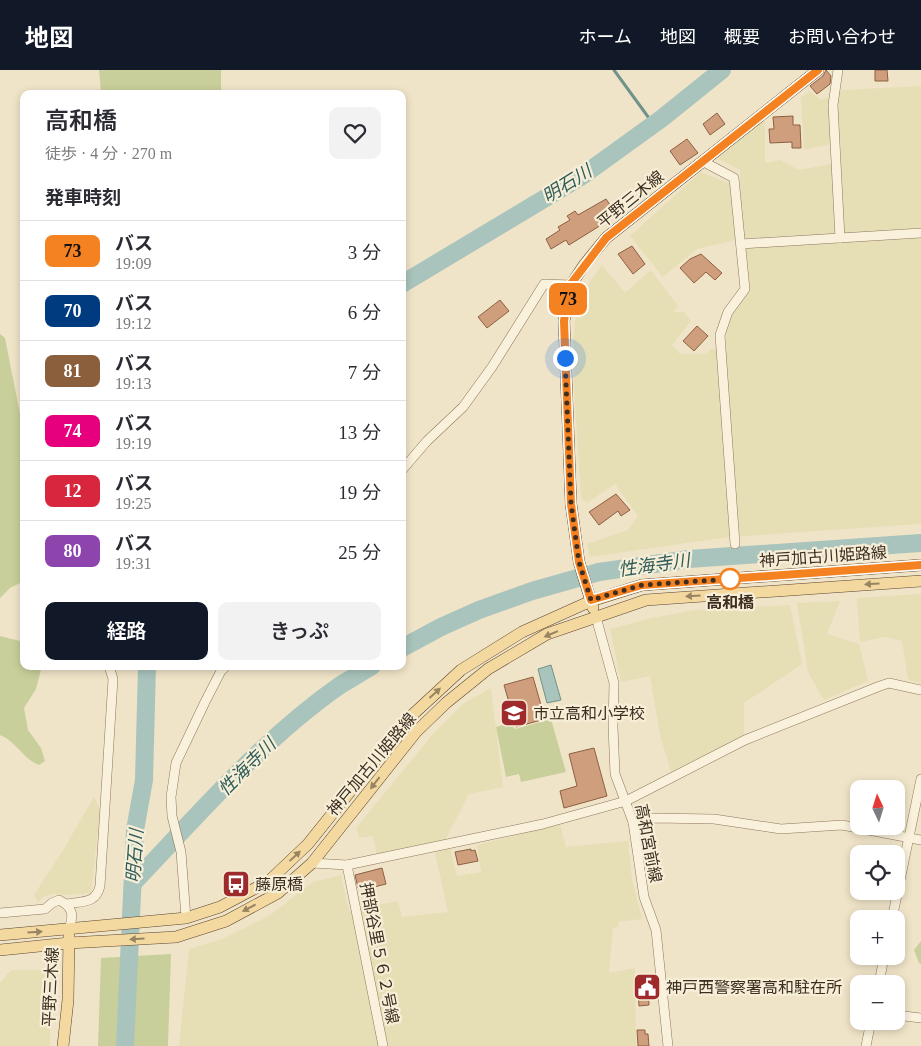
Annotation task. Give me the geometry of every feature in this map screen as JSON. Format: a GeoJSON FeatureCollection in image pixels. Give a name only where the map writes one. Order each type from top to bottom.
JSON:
{"type":"FeatureCollection","features":[{"type":"Feature","properties":{"kind":"main road","name":"平野三木線"},"geometry":{"type":"LineString","coordinates":[[596,616],[579,562],[571,504],[564,321],[570,285],[606,238],[818,70]]}},
{"type":"Feature","properties":{"kind":"main road","name":"神戸加古川姫路線"},"geometry":{"type":"LineString","coordinates":[[0,935],[182,919],[220,907],[269,881],[308,844],[409,718],[461,670],[522,632],[591,600],[642,585],[921,565]]}},
{"type":"Feature","properties":{"kind":"main road","name":"神戸加古川姫路線"},"geometry":{"type":"LineString","coordinates":[[0,950],[68,943],[176,937],[226,921],[278,893],[312,863],[416,732],[446,703],[488,669],[547,634],[646,600],[921,580]]}},
{"type":"Feature","properties":{"kind":"main road","name":"平野三木線"},"geometry":{"type":"LineString","coordinates":[[63,1046],[68,1000],[70,959],[68,943],[70,929]]}},
{"type":"Feature","properties":{"kind":"street"},"geometry":{"type":"LineString","coordinates":[[838,70],[833,105],[840,238]]}},
{"type":"Feature","properties":{"kind":"street"},"geometry":{"type":"LineString","coordinates":[[702,161],[734,178],[745,289],[728,312],[720,335],[735,544]]}},
{"type":"Feature","properties":{"kind":"street"},"geometry":{"type":"LineString","coordinates":[[741,244],[921,233]]}},
{"type":"Feature","properties":{"kind":"street"},"geometry":{"type":"LineString","coordinates":[[406,465],[427,441],[463,407],[492,367],[544,284],[570,285]]}},
{"type":"Feature","properties":{"kind":"street","name":"高和宮前線"},"geometry":{"type":"LineString","coordinates":[[596,616],[614,683],[615,774],[633,822],[644,897],[656,930],[668,1046]]}},
{"type":"Feature","properties":{"kind":"street"},"geometry":{"type":"LineString","coordinates":[[67,904],[93,899],[98,894],[100,886],[113,678],[110,670]]}},
{"type":"Feature","properties":{"kind":"street"},"geometry":{"type":"LineString","coordinates":[[182,919],[181,852],[172,816],[171,797],[176,763],[222,670]]}},
{"type":"Feature","properties":{"kind":"street"},"geometry":{"type":"LineString","coordinates":[[312,863],[347,865],[543,824],[626,801],[745,740],[880,686],[889,683],[921,690]]}},
{"type":"Feature","properties":{"kind":"street"},"geometry":{"type":"LineString","coordinates":[[894,910],[921,779]]}},
{"type":"Feature","properties":{"kind":"street"},"geometry":{"type":"LineString","coordinates":[[633,822],[653,818],[714,819],[781,829],[842,825],[921,840]]}},
{"type":"Feature","properties":{"kind":"street","name":"押部谷里５６２号線"},"geometry":{"type":"LineString","coordinates":[[347,865],[383,1046]]}},
{"type":"Feature","properties":{"kind":"street"},"geometry":{"type":"LineString","coordinates":[[0,913],[45,909],[52,903],[60,900],[72,910],[73,918],[70,929]]}},
{"type":"Feature","properties":{"kind":"street"},"geometry":{"type":"LineString","coordinates":[[905,1016],[921,1018]]}},
{"type":"Feature","properties":{"kind":"street"},"geometry":{"type":"LineString","coordinates":[[866,1046],[869,1030]]}},
{"type":"Feature","properties":{"kind":"shaded area"},"geometry":{"type":"Polygon","coordinates":[[[921,86],[921,524],[729,537],[590,557],[587,544],[628,530],[638,516],[615,484],[587,503],[581,498],[572,355],[575,321],[585,289],[602,265],[625,293],[651,270],[678,306],[673,312],[684,312],[691,321],[672,345],[680,354],[706,354],[711,349],[726,348],[726,333],[734,312],[750,291],[745,238],[697,249],[663,277],[630,236],[701,172],[728,183],[740,185],[740,170],[716,158],[765,119],[765,163],[780,160],[799,170],[841,162],[841,143],[804,149],[801,98],[810,91],[821,100],[843,90],[921,86]]]}},
{"type":"Feature","properties":{"kind":"shaded area"},"geometry":{"type":"Polygon","coordinates":[[[921,594],[921,683],[908,680],[902,641],[885,637],[860,642],[857,598],[921,594]]]}},
{"type":"Feature","properties":{"kind":"shaded area"},"geometry":{"type":"Polygon","coordinates":[[[840,601],[827,634],[859,644],[868,681],[824,700],[808,672],[797,603],[840,601]]]}},
{"type":"Feature","properties":{"kind":"shaded area"},"geometry":{"type":"Polygon","coordinates":[[[790,605],[802,664],[744,703],[744,736],[671,772],[660,735],[650,676],[621,682],[610,629],[652,618],[695,610],[790,605]]]}},
{"type":"Feature","properties":{"kind":"shaded area"},"geometry":{"type":"Polygon","coordinates":[[[491,688],[503,787],[469,794],[445,840],[377,855],[373,836],[359,838],[356,828],[434,733],[463,704],[491,688]]]}},
{"type":"Feature","properties":{"kind":"shaded area"},"geometry":{"type":"Polygon","coordinates":[[[94,797],[100,810],[91,893],[54,894],[45,896],[38,902],[34,895],[94,797]]]}},
{"type":"Feature","properties":{"kind":"shaded area"},"geometry":{"type":"Polygon","coordinates":[[[560,824],[566,847],[628,841],[632,880],[642,919],[618,922],[619,927],[613,928],[609,973],[635,968],[636,1046],[179,1046],[189,949],[222,939],[269,916],[313,882],[341,875],[349,911],[398,901],[402,917],[448,912],[435,852],[450,848],[457,876],[481,872],[477,845],[560,824]]]}},
{"type":"Feature","properties":{"kind":"shaded area"},"geometry":{"type":"Polygon","coordinates":[[[11,970],[51,970],[50,1046],[0,1046],[0,983],[11,970]]]}},
{"type":"Feature","properties":{"kind":"green space"},"geometry":{"type":"Polygon","coordinates":[[[99,70],[221,70],[221,90],[101,90],[99,70]]]}},
{"type":"Feature","properties":{"kind":"green space"},"geometry":{"type":"Polygon","coordinates":[[[0,334],[5,338],[20,414],[20,583],[10,588],[0,598],[0,334]]]}},
{"type":"Feature","properties":{"kind":"green space"},"geometry":{"type":"Polygon","coordinates":[[[0,636],[20,641],[20,670],[41,670],[36,689],[24,708],[28,730],[41,748],[45,761],[39,765],[33,762],[11,741],[0,735],[0,636]]]}},
{"type":"Feature","properties":{"kind":"green space"},"geometry":{"type":"Polygon","coordinates":[[[551,719],[566,772],[521,782],[519,774],[506,777],[496,727],[510,723],[515,729],[551,719]]]}},
{"type":"Feature","properties":{"kind":"green space"},"geometry":{"type":"Polygon","coordinates":[[[921,941],[921,964],[914,950],[921,941]]]}},
{"type":"Feature","properties":{"kind":"green space"},"geometry":{"type":"Polygon","coordinates":[[[171,954],[168,1046],[98,1046],[101,958],[171,954]]]}},
{"type":"Feature","properties":{"kind":"water"},"geometry":{"type":"Polygon","coordinates":[[[551,665],[561,700],[547,703],[538,669],[551,665]]]}},
{"type":"Feature","properties":{"kind":"building"},"geometry":{"type":"Polygon","coordinates":[[[826,70],[831,76],[830,84],[817,94],[810,86],[823,76],[826,70]]]}},
{"type":"Feature","properties":{"kind":"building"},"geometry":{"type":"Polygon","coordinates":[[[875,70],[887,70],[888,81],[875,81],[875,70]]]}},
{"type":"Feature","properties":{"kind":"building"},"geometry":{"type":"Polygon","coordinates":[[[717,113],[725,124],[710,135],[703,124],[717,113]]]}},
{"type":"Feature","properties":{"kind":"building"},"geometry":{"type":"Polygon","coordinates":[[[793,116],[793,125],[800,125],[801,148],[792,148],[792,142],[770,143],[769,129],[774,129],[773,117],[793,116]]]}},
{"type":"Feature","properties":{"kind":"building"},"geometry":{"type":"Polygon","coordinates":[[[687,139],[698,153],[680,165],[670,151],[687,139]]]}},
{"type":"Feature","properties":{"kind":"building"},"geometry":{"type":"Polygon","coordinates":[[[606,199],[615,212],[604,219],[606,222],[569,245],[566,240],[551,249],[546,239],[560,230],[558,227],[570,220],[567,216],[575,211],[578,215],[606,199]]]}},
{"type":"Feature","properties":{"kind":"building"},"geometry":{"type":"Polygon","coordinates":[[[632,246],[645,264],[633,274],[618,254],[632,246]]]}},
{"type":"Feature","properties":{"kind":"building"},"geometry":{"type":"Polygon","coordinates":[[[701,254],[722,273],[715,280],[706,272],[694,283],[680,268],[690,259],[701,254]]]}},
{"type":"Feature","properties":{"kind":"building"},"geometry":{"type":"Polygon","coordinates":[[[500,300],[509,311],[487,328],[478,317],[500,300]]]}},
{"type":"Feature","properties":{"kind":"building"},"geometry":{"type":"Polygon","coordinates":[[[697,326],[708,336],[694,351],[683,341],[697,326]]]}},
{"type":"Feature","properties":{"kind":"building"},"geometry":{"type":"Polygon","coordinates":[[[616,494],[630,510],[621,516],[618,511],[599,525],[589,512],[616,494]]]}},
{"type":"Feature","properties":{"kind":"building"},"geometry":{"type":"Polygon","coordinates":[[[533,677],[545,719],[516,727],[504,685],[533,677]]]}},
{"type":"Feature","properties":{"kind":"building"},"geometry":{"type":"Polygon","coordinates":[[[594,748],[607,796],[564,808],[560,791],[577,786],[569,754],[594,748]]]}},
{"type":"Feature","properties":{"kind":"building"},"geometry":{"type":"Polygon","coordinates":[[[471,849],[471,851],[475,850],[478,861],[458,865],[455,852],[471,849]]]}},
{"type":"Feature","properties":{"kind":"building"},"geometry":{"type":"Polygon","coordinates":[[[382,868],[386,884],[366,889],[365,886],[358,888],[355,875],[382,868]]]}},
{"type":"Feature","properties":{"kind":"building"},"geometry":{"type":"Polygon","coordinates":[[[648,989],[649,1005],[639,1006],[638,990],[648,989]]]}},
{"type":"Feature","properties":{"kind":"building"},"geometry":{"type":"Polygon","coordinates":[[[637,1030],[645,1030],[645,1034],[648,1034],[649,1046],[638,1046],[637,1030]]]}},
{"type":"Feature","properties":{"kind":"waterway"},"geometry":{"type":"LineString","coordinates":[[614,70],[654,125]]}},
{"type":"Feature","properties":{"kind":"waterway","name":"明石川"},"geometry":{"type":"LineString","coordinates":[[406,282],[582,176],[661,119],[722,70]]}},
{"type":"Feature","properties":{"kind":"waterway","name":"性海寺川"},"geometry":{"type":"LineString","coordinates":[[406,646],[479,610],[532,591],[599,572],[689,559],[921,543]]}},
{"type":"Feature","properties":{"kind":"waterway","name":"明石川"},"geometry":{"type":"LineString","coordinates":[[125,1046],[135,830],[144,780],[147,670]]}},
{"type":"Feature","properties":{"kind":"waterway","name":"性海寺川"},"geometry":{"type":"LineString","coordinates":[[134,882],[257,754],[311,707],[339,686],[365,670]]}},
{"type":"Feature","properties":{"kind":"bus line","name":"73"},"geometry":{"type":"LineString","coordinates":[[818,70],[606,238],[570,285],[564,321],[571,504],[579,562],[591,600],[642,585],[921,565]]}},
{"type":"Feature","properties":{"kind":"place","name":"高和橋"},"geometry":{"type":"Point","coordinates":[730,579]}},
{"type":"Feature","properties":{"kind":"place","name":"市立高和小学校"},"geometry":{"type":"Point","coordinates":[514,713]}},
{"type":"Feature","properties":{"kind":"place","name":"藤原橋"},"geometry":{"type":"Point","coordinates":[236,884]}},
{"type":"Feature","properties":{"kind":"place","name":"神戸西警察署高和駐在所"},"geometry":{"type":"Point","coordinates":[647,987]}},
{"type":"Feature","properties":{"kind":"route"},"geometry":{"type":"LineString","coordinates":[[565,358],[571,504],[579,562],[591,600],[642,585],[730,579]]}}]}
